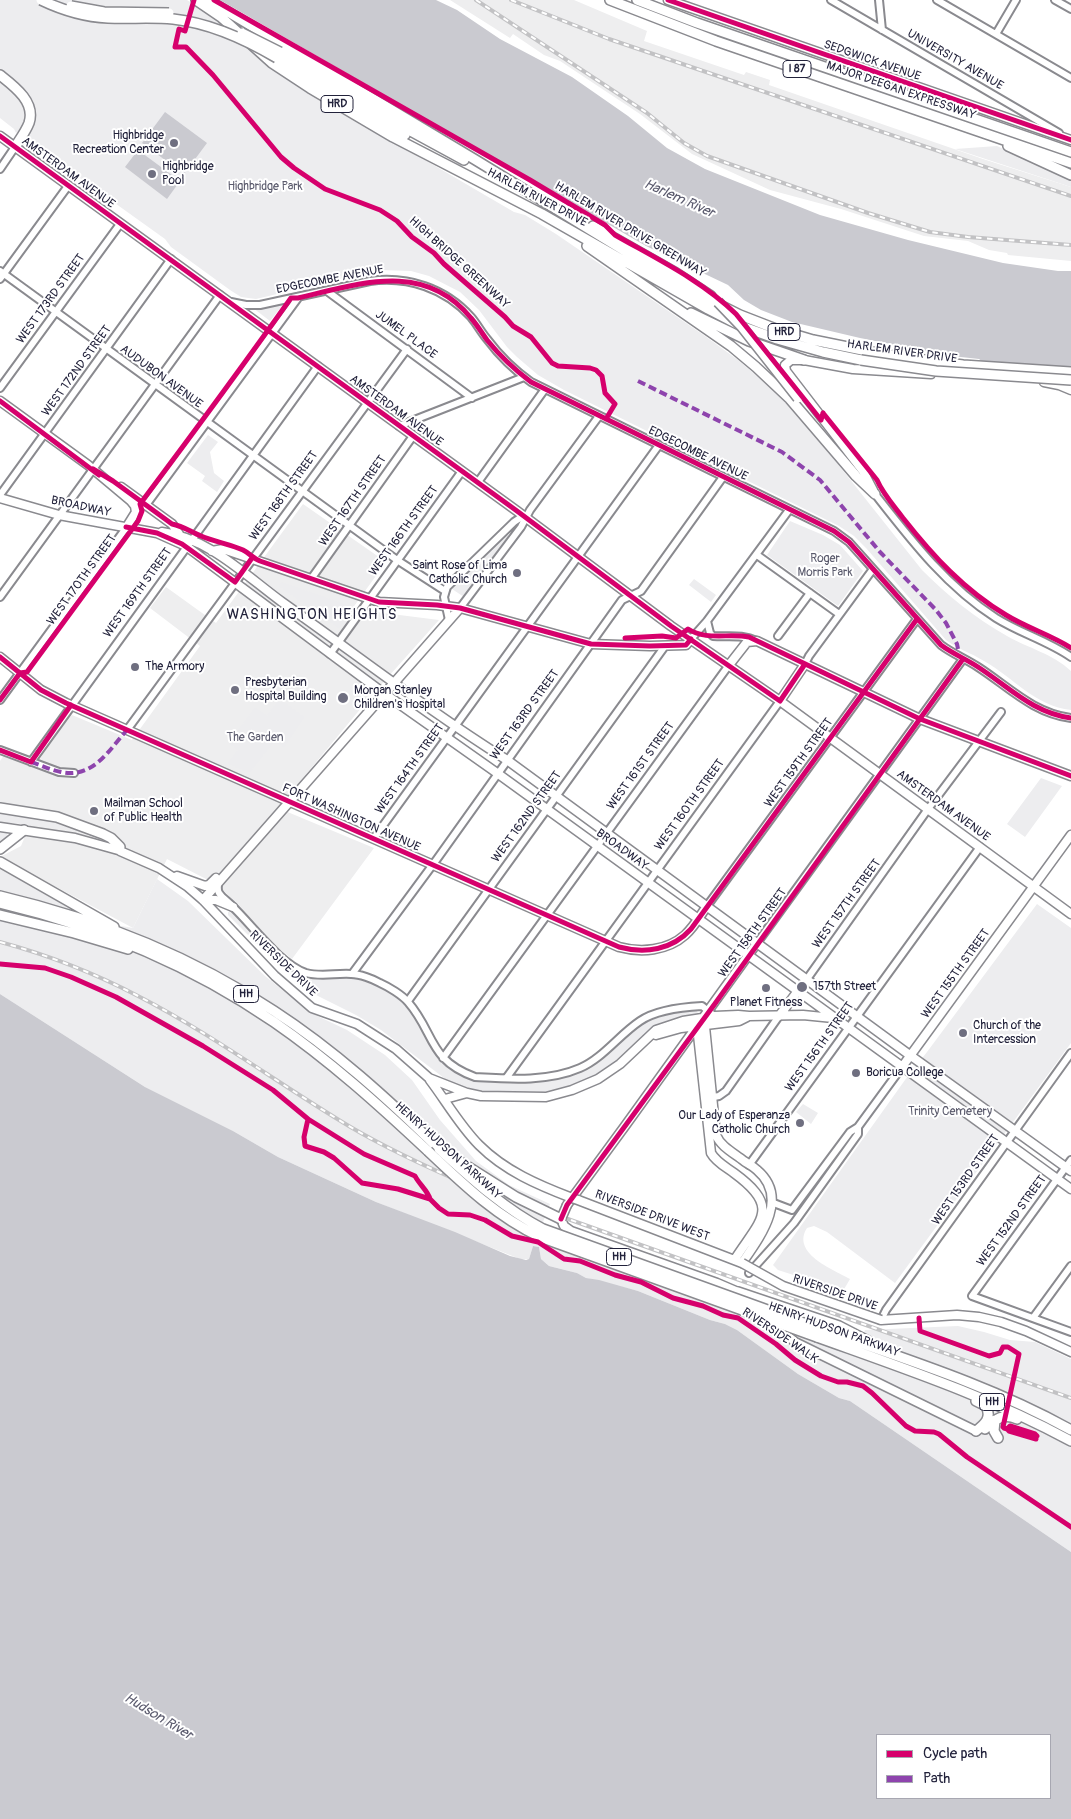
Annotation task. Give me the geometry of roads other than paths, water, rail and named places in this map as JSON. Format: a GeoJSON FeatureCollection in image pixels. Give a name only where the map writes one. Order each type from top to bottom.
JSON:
{"type":"FeatureCollection","features":[{"type":"Feature","properties":{"kind":"highway"},"geometry":{"type":"LineString","coordinates":[[41,0],[70,12],[91,16],[192,22],[230,35],[278,55],[408,136],[463,166],[492,187]]}},
{"type":"Feature","properties":{"kind":"highway"},"geometry":{"type":"LineString","coordinates":[[55,0],[77,8],[94,11],[162,12],[197,18],[240,33],[418,135],[471,163],[499,174]]}},
{"type":"Feature","properties":{"kind":"highway","name":"HARLEM RIVER DRIVE"},"geometry":{"type":"LineString","coordinates":[[196,0],[221,17],[262,55],[310,88],[393,137],[542,214],[726,318],[786,342],[861,360],[936,370],[1071,380]]}},
{"type":"Feature","properties":{"kind":"highway","name":"HARLEM RIVER DRIVE"},"geometry":{"type":"LineString","coordinates":[[208,0],[528,193],[706,298],[740,315],[776,329],[831,344],[897,357],[963,365],[1071,372]]}},
{"type":"Feature","properties":{"kind":"highway","name":"MAJOR DEEGAN EXPRESSWAY"},"geometry":{"type":"LineString","coordinates":[[610,0],[716,41],[1071,163]]}},
{"type":"Feature","properties":{"kind":"highway","name":"MAJOR DEEGAN EXPRESSWAY"},"geometry":{"type":"LineString","coordinates":[[637,0],[706,26],[1071,151]]}},
{"type":"Feature","properties":{"kind":"highway"},"geometry":{"type":"LineString","coordinates":[[0,75],[21,94],[30,108],[28,125],[15,147]]}},
{"type":"Feature","properties":{"kind":"highway"},"geometry":{"type":"LineString","coordinates":[[986,134],[1019,152],[1068,174]]}},
{"type":"Feature","properties":{"kind":"highway"},"geometry":{"type":"LineString","coordinates":[[528,193],[550,202],[635,249],[692,283],[718,302],[742,327],[847,456],[875,494]]}},
{"type":"Feature","properties":{"kind":"highway"},"geometry":{"type":"LineString","coordinates":[[542,214],[560,230],[604,257],[731,346],[803,412],[856,476],[875,494]]}},
{"type":"Feature","properties":{"kind":"highway"},"geometry":{"type":"LineString","coordinates":[[666,301],[749,341],[804,360]]}},
{"type":"Feature","properties":{"kind":"highway"},"geometry":{"type":"LineString","coordinates":[[1039,370],[1071,384]]}},
{"type":"Feature","properties":{"kind":"highway"},"geometry":{"type":"LineString","coordinates":[[0,808],[47,814],[62,818],[111,838],[121,850]]}},
{"type":"Feature","properties":{"kind":"highway"},"geometry":{"type":"LineString","coordinates":[[0,849],[24,830]]}},
{"type":"Feature","properties":{"kind":"highway"},"geometry":{"type":"LineString","coordinates":[[4,865],[131,937]]}},
{"type":"Feature","properties":{"kind":"highway","name":"HENRY HUDSON PARKWAY"},"geometry":{"type":"LineString","coordinates":[[0,896],[69,915],[149,944],[210,973],[283,1017],[358,1076],[496,1200],[542,1229],[818,1333],[993,1402],[1071,1440]]}},
{"type":"Feature","properties":{"kind":"highway","name":"HENRY HUDSON PARKWAY"},"geometry":{"type":"LineString","coordinates":[[0,903],[86,928],[129,944],[226,992],[288,1031],[352,1082],[490,1207],[514,1224],[540,1237],[818,1333],[888,1353],[995,1393],[1071,1430]]}},
{"type":"Feature","properties":{"kind":"highway"},"geometry":{"type":"LineString","coordinates":[[0,916],[74,933],[156,956]]}},
{"type":"Feature","properties":{"kind":"highway"},"geometry":{"type":"LineString","coordinates":[[439,1149],[503,1190],[561,1219]]}},
{"type":"Feature","properties":{"kind":"highway"},"geometry":{"type":"LineString","coordinates":[[738,1292],[839,1326],[888,1353]]}},
{"type":"Feature","properties":{"kind":"highway"},"geometry":{"type":"LineString","coordinates":[[938,1381],[986,1406],[989,1413],[987,1420],[976,1431]]}},
{"type":"Feature","properties":{"kind":"highway"},"geometry":{"type":"LineString","coordinates":[[976,1431],[983,1431],[1001,1416],[1010,1416],[1024,1422],[1045,1427]]}},
{"type":"Feature","properties":{"kind":"highway"},"geometry":{"type":"LineString","coordinates":[[995,1420],[994,1431],[998,1438]]}},
{"type":"Feature","properties":{"kind":"main road","name":"SEDGWICK AVENUE"},"geometry":{"type":"LineString","coordinates":[[668,0],[1070,139]]}},
{"type":"Feature","properties":{"kind":"main road","name":"AMSTERDAM AVENUE"},"geometry":{"type":"LineString","coordinates":[[0,136],[1071,914]]}},
{"type":"Feature","properties":{"kind":"main road","name":"HARLEM RIVER DRIVE"},"geometry":{"type":"LineString","coordinates":[[804,360],[853,369],[1042,381],[1071,390]]}},
{"type":"Feature","properties":{"kind":"main road"},"geometry":{"type":"LineString","coordinates":[[804,360],[789,361],[785,367],[786,372],[863,471],[875,494]]}},
{"type":"Feature","properties":{"kind":"main road"},"geometry":{"type":"LineString","coordinates":[[0,401],[93,469],[146,504],[175,526],[179,534]]}},
{"type":"Feature","properties":{"kind":"main road"},"geometry":{"type":"LineString","coordinates":[[93,469],[135,506],[136,514],[126,528]]}},
{"type":"Feature","properties":{"kind":"main road","name":"BROADWAY"},"geometry":{"type":"LineString","coordinates":[[0,497],[60,515],[126,528],[179,534],[192,539],[243,571],[287,606],[455,727],[507,760],[1068,1169]]}},
{"type":"Feature","properties":{"kind":"main road","name":"BROADWAY"},"geometry":{"type":"LineString","coordinates":[[158,533],[186,546],[330,654],[1071,1189]]}},
{"type":"Feature","properties":{"kind":"main road"},"geometry":{"type":"LineString","coordinates":[[212,552],[222,549],[252,558],[368,600],[460,608],[591,644],[686,645],[692,639]]}},
{"type":"Feature","properties":{"kind":"main road"},"geometry":{"type":"LineString","coordinates":[[278,615],[287,606]]}},
{"type":"Feature","properties":{"kind":"main road"},"geometry":{"type":"LineString","coordinates":[[203,900],[460,608]]}},
{"type":"Feature","properties":{"kind":"main road"},"geometry":{"type":"LineString","coordinates":[[757,641],[920,718],[1071,776]]}},
{"type":"Feature","properties":{"kind":"main road","name":"WEST 161ST STREET"},"geometry":{"type":"LineString","coordinates":[[729,665],[747,642],[757,641]]}},
{"type":"Feature","properties":{"kind":"main road","name":"FORT WASHINGTON AVENUE"},"geometry":{"type":"LineString","coordinates":[[0,657],[48,694],[71,705],[626,949],[654,950],[663,947],[686,934],[697,919]]}},
{"type":"Feature","properties":{"kind":"main road","name":"WEST 160TH STREET"},"geometry":{"type":"LineString","coordinates":[[780,701],[805,664]]}},
{"type":"Feature","properties":{"kind":"main road","name":"RIVERSIDE DRIVE"},"geometry":{"type":"LineString","coordinates":[[0,827],[75,838],[121,850],[167,872],[203,900],[275,976],[312,1008],[357,1024],[396,1049],[429,1078],[466,1093],[482,1096],[546,1097],[572,1090],[598,1079],[620,1064],[656,1030],[666,1026],[706,1019]]}},
{"type":"Feature","properties":{"kind":"main road","name":"WEST 155TH STREET"},"geometry":{"type":"LineString","coordinates":[[902,1068],[1071,835]]}},
{"type":"Feature","properties":{"kind":"main road"},"geometry":{"type":"LineString","coordinates":[[167,872],[207,886],[224,869],[235,864]]}},
{"type":"Feature","properties":{"kind":"main road"},"geometry":{"type":"LineString","coordinates":[[203,900],[216,900],[233,907]]}},
{"type":"Feature","properties":{"kind":"main road","name":"WEST 159TH STREET"},"geometry":{"type":"LineString","coordinates":[[697,919],[707,906]]}},
{"type":"Feature","properties":{"kind":"main road","name":"WEST 158TH STREET"},"geometry":{"type":"LineString","coordinates":[[561,1219],[567,1205],[706,1019],[757,943]]}},
{"type":"Feature","properties":{"kind":"main road","name":"WEST 157TH STREET"},"geometry":{"type":"LineString","coordinates":[[780,1016],[807,979]]}},
{"type":"Feature","properties":{"kind":"main road"},"geometry":{"type":"LineString","coordinates":[[706,1019],[738,1015],[780,1016],[803,1014],[835,1018]]}},
{"type":"Feature","properties":{"kind":"main road"},"geometry":{"type":"LineString","coordinates":[[706,1019],[739,1020],[749,1016]]}},
{"type":"Feature","properties":{"kind":"main road"},"geometry":{"type":"LineString","coordinates":[[706,1019],[711,1153],[717,1160],[748,1183],[760,1197],[762,1210],[753,1239]]}},
{"type":"Feature","properties":{"kind":"main road","name":"RIVERSIDE DRIVE WEST"},"geometry":{"type":"LineString","coordinates":[[429,1078],[478,1144],[519,1176],[738,1261]]}},
{"type":"Feature","properties":{"kind":"main road","name":"RIVERSIDE DRIVE"},"geometry":{"type":"LineString","coordinates":[[445,1099],[466,1093]]}},
{"type":"Feature","properties":{"kind":"main road"},"geometry":{"type":"LineString","coordinates":[[708,1099],[716,1135],[726,1147],[757,1170],[768,1186],[771,1202],[769,1218],[738,1261]]}},
{"type":"Feature","properties":{"kind":"main road"},"geometry":{"type":"LineString","coordinates":[[717,1160],[719,1152],[726,1147]]}},
{"type":"Feature","properties":{"kind":"main road"},"geometry":{"type":"LineString","coordinates":[[748,1183],[755,1179],[757,1170]]}},
{"type":"Feature","properties":{"kind":"main road"},"geometry":{"type":"LineString","coordinates":[[561,1219],[564,1226],[572,1231],[738,1292],[795,1342]]}},
{"type":"Feature","properties":{"kind":"main road","name":"RIVERSIDE DRIVE"},"geometry":{"type":"LineString","coordinates":[[738,1261],[783,1286],[881,1320],[904,1320],[957,1315],[979,1317],[1026,1331],[1071,1352]]}},
{"type":"Feature","properties":{"kind":"main road"},"geometry":{"type":"LineString","coordinates":[[726,1287],[774,1332],[976,1431]]}},
{"type":"Feature","properties":{"kind":"street","name":"UNIVERSITY AVENUE"},"geometry":{"type":"LineString","coordinates":[[831,0],[1070,139]]}},
{"type":"Feature","properties":{"kind":"street"},"geometry":{"type":"LineString","coordinates":[[879,0],[882,30]]}},
{"type":"Feature","properties":{"kind":"street"},"geometry":{"type":"LineString","coordinates":[[937,0],[1071,78]]}},
{"type":"Feature","properties":{"kind":"street"},"geometry":{"type":"LineString","coordinates":[[996,34],[1016,0]]}},
{"type":"Feature","properties":{"kind":"street"},"geometry":{"type":"LineString","coordinates":[[1055,0],[1071,9]]}},
{"type":"Feature","properties":{"kind":"street"},"geometry":{"type":"LineString","coordinates":[[0,169],[15,147]]}},
{"type":"Feature","properties":{"kind":"street"},"geometry":{"type":"LineString","coordinates":[[1,275],[68,186]]}},
{"type":"Feature","properties":{"kind":"street","name":"WEST 173RD STREET"},"geometry":{"type":"LineString","coordinates":[[0,388],[120,224]]}},
{"type":"Feature","properties":{"kind":"street","name":"WEST 172ND STREET"},"geometry":{"type":"LineString","coordinates":[[0,497],[171,259]]}},
{"type":"Feature","properties":{"kind":"street","name":"AUDUBON AVENUE"},"geometry":{"type":"LineString","coordinates":[[1,275],[56,312],[349,526],[445,592]]}},
{"type":"Feature","properties":{"kind":"street","name":"EDGECOMBE AVENUE"},"geometry":{"type":"LineString","coordinates":[[229,302],[252,306],[388,280],[404,280],[432,288],[451,299],[464,310],[499,354],[524,377],[599,416],[834,531],[849,542],[941,645],[980,668],[1033,706],[1053,715],[1071,718]]}},
{"type":"Feature","properties":{"kind":"street","name":"JUMEL PLACE"},"geometry":{"type":"LineString","coordinates":[[327,291],[472,398]]}},
{"type":"Feature","properties":{"kind":"street"},"geometry":{"type":"LineString","coordinates":[[0,597],[220,295]]}},
{"type":"Feature","properties":{"kind":"street"},"geometry":{"type":"LineString","coordinates":[[146,504],[298,298]]}},
{"type":"Feature","properties":{"kind":"street","name":"WEST 168TH STREET"},"geometry":{"type":"LineString","coordinates":[[127,730],[407,349]]}},
{"type":"Feature","properties":{"kind":"street","name":"WEST 169TH STREET"},"geometry":{"type":"LineString","coordinates":[[31,762],[318,366]]}},
{"type":"Feature","properties":{"kind":"street"},"geometry":{"type":"LineString","coordinates":[[399,426],[524,377]]}},
{"type":"Feature","properties":{"kind":"street"},"geometry":{"type":"LineString","coordinates":[[478,482],[545,389]]}},
{"type":"Feature","properties":{"kind":"street"},"geometry":{"type":"LineString","coordinates":[[460,608],[599,416]]}},
{"type":"Feature","properties":{"kind":"street","name":"WEST 167TH STREET"},"geometry":{"type":"LineString","coordinates":[[311,579],[413,436]]}},
{"type":"Feature","properties":{"kind":"street","name":"WEST 164TH STREET"},"geometry":{"type":"LineString","coordinates":[[374,838],[659,445]]}},
{"type":"Feature","properties":{"kind":"street","name":"WEST 166TH STREET"},"geometry":{"type":"LineString","coordinates":[[330,654],[462,471]]}},
{"type":"Feature","properties":{"kind":"street","name":"WEST 163RD STREET"},"geometry":{"type":"LineString","coordinates":[[352,974],[622,600],[641,590],[723,477]]}},
{"type":"Feature","properties":{"kind":"street"},"geometry":{"type":"LineString","coordinates":[[875,494],[928,560],[962,592],[1008,625],[1071,657]]}},
{"type":"Feature","properties":{"kind":"street"},"geometry":{"type":"LineString","coordinates":[[692,639],[789,510]]}},
{"type":"Feature","properties":{"kind":"street"},"geometry":{"type":"LineString","coordinates":[[449,620],[444,597],[447,587],[514,522],[520,518],[526,518]]}},
{"type":"Feature","properties":{"kind":"street","name":"WEST 170TH STREET"},"geometry":{"type":"LineString","coordinates":[[0,700],[126,528]]}},
{"type":"Feature","properties":{"kind":"street"},"geometry":{"type":"LineString","coordinates":[[757,555],[839,614]]}},
{"type":"Feature","properties":{"kind":"street","name":"WEST 160TH STREET"},"geometry":{"type":"LineString","coordinates":[[805,664],[873,569]]}},
{"type":"Feature","properties":{"kind":"street"},"geometry":{"type":"LineString","coordinates":[[778,636],[810,593]]}},
{"type":"Feature","properties":{"kind":"street","name":"WEST 159TH STREET"},"geometry":{"type":"LineString","coordinates":[[707,906],[916,619]]}},
{"type":"Feature","properties":{"kind":"street"},"geometry":{"type":"LineString","coordinates":[[707,621],[711,635],[739,635],[757,641]]}},
{"type":"Feature","properties":{"kind":"street","name":"WEST 162ND STREET"},"geometry":{"type":"LineString","coordinates":[[408,1001],[665,646]]}},
{"type":"Feature","properties":{"kind":"street","name":"WEST 158TH STREET"},"geometry":{"type":"LineString","coordinates":[[757,943],[962,659]]}},
{"type":"Feature","properties":{"kind":"street","name":"WEST 161ST STREET"},"geometry":{"type":"LineString","coordinates":[[443,1058],[729,665]]}},
{"type":"Feature","properties":{"kind":"street","name":"WEST 160TH STREET"},"geometry":{"type":"LineString","coordinates":[[507,1078],[647,882],[780,701]]}},
{"type":"Feature","properties":{"kind":"street","name":"WEST 157TH STREET"},"geometry":{"type":"LineString","coordinates":[[807,979],[928,809],[1001,712]]}},
{"type":"Feature","properties":{"kind":"street"},"geometry":{"type":"LineString","coordinates":[[0,750],[59,772],[74,773]]}},
{"type":"Feature","properties":{"kind":"street","name":"WEST 156TH STREET"},"geometry":{"type":"LineString","coordinates":[[750,1165],[980,847]]}},
{"type":"Feature","properties":{"kind":"street","name":"RIVERSIDE DRIVE"},"geometry":{"type":"LineString","coordinates":[[218,882],[218,891],[274,951],[303,972],[325,975],[352,974],[379,982],[408,1001],[443,1058],[463,1072],[475,1077],[550,1078],[581,1068],[608,1049],[641,1020],[674,1008],[702,1006],[706,1019]]}},
{"type":"Feature","properties":{"kind":"street","name":"WEST 157TH STREET"},"geometry":{"type":"LineString","coordinates":[[708,1099],[720,1096],[726,1091],[780,1016]]}},
{"type":"Feature","properties":{"kind":"street","name":"WEST 153RD STREET"},"geometry":{"type":"LineString","coordinates":[[881,1320],[886,1310],[1071,1053]]}},
{"type":"Feature","properties":{"kind":"street","name":"WEST 155TH STREET"},"geometry":{"type":"LineString","coordinates":[[771,1202],[792,1210],[850,1132],[858,1127],[902,1068]]}},
{"type":"Feature","properties":{"kind":"street","name":"WEST 155TH STREET"},"geometry":{"type":"LineString","coordinates":[[748,1273],[794,1223],[858,1134],[858,1127]]}},
{"type":"Feature","properties":{"kind":"street","name":"WEST 152ND STREET"},"geometry":{"type":"LineString","coordinates":[[1033,1318],[972,1296],[1056,1179],[1068,1169],[1071,1160]]}},
{"type":"Feature","properties":{"kind":"street"},"geometry":{"type":"LineString","coordinates":[[1071,1266],[1033,1318],[1071,1332]]}},
{"type":"Feature","properties":{"kind":"water","name":"Harlem River"},"geometry":{"type":"Polygon","coordinates":[[[220,0],[436,0],[457,10],[500,39],[572,77],[628,116],[667,148],[705,169],[820,215],[908,240],[1003,263],[1058,271],[1071,271],[1071,367],[983,362],[979,359],[952,356],[860,338],[792,322],[761,310],[744,300],[728,285],[646,246],[220,0]]]}},
{"type":"Feature","properties":{"kind":"water","name":"Highbridge Recreation Center"},"geometry":{"type":"Polygon","coordinates":[[[165,112],[207,143],[184,174],[142,143],[165,112]]]}},
{"type":"Feature","properties":{"kind":"water","name":"Highbridge Pool"},"geometry":{"type":"Polygon","coordinates":[[[138,150],[180,181],[167,199],[125,167],[138,150]]]}},
{"type":"Feature","properties":{"kind":"water","name":"Hudson River"},"geometry":{"type":"Polygon","coordinates":[[[0,994],[145,1087],[233,1131],[278,1157],[376,1202],[455,1232],[510,1256],[526,1260],[529,1259],[533,1246],[539,1247],[541,1259],[549,1266],[577,1273],[586,1278],[638,1291],[737,1330],[798,1374],[839,1398],[850,1401],[1071,1552],[1071,1819],[0,1819],[0,994]]]}},
{"type":"Feature","properties":{"kind":"railway"},"geometry":{"type":"LineString","coordinates":[[476,0],[647,113],[684,143],[707,156],[868,213],[930,232],[1071,245]]}},
{"type":"Feature","properties":{"kind":"railway"},"geometry":{"type":"LineString","coordinates":[[511,0],[609,39],[1071,196]]}},
{"type":"Feature","properties":{"kind":"railway"},"geometry":{"type":"LineString","coordinates":[[0,942],[70,965],[138,996],[215,1040],[352,1128],[450,1177],[1071,1398]]}},
{"type":"Feature","properties":{"kind":"place","name":"Highbridge Recreation Center"},"geometry":{"type":"Point","coordinates":[174,143]}},
{"type":"Feature","properties":{"kind":"place","name":"Highbridge Pool"},"geometry":{"type":"Point","coordinates":[152,174]}},
{"type":"Feature","properties":{"kind":"place","name":"Saint Rose of Lima Catholic Church"},"geometry":{"type":"Point","coordinates":[517,573]}},
{"type":"Feature","properties":{"kind":"place","name":"The Armory"},"geometry":{"type":"Point","coordinates":[135,667]}},
{"type":"Feature","properties":{"kind":"place","name":"Presbyterian Hospital Building"},"geometry":{"type":"Point","coordinates":[235,690]}},
{"type":"Feature","properties":{"kind":"place","name":"Morgan Stanley Children's Hospital"},"geometry":{"type":"Point","coordinates":[343,698]}},
{"type":"Feature","properties":{"kind":"place","name":"Mailman School of Public Health"},"geometry":{"type":"Point","coordinates":[94,811]}},
{"type":"Feature","properties":{"kind":"place","name":"157th Street"},"geometry":{"type":"Point","coordinates":[802,987]}},
{"type":"Feature","properties":{"kind":"place","name":"Planet Fitness"},"geometry":{"type":"Point","coordinates":[766,988]}},
{"type":"Feature","properties":{"kind":"place","name":"Church of the Intercession"},"geometry":{"type":"Point","coordinates":[963,1033]}},
{"type":"Feature","properties":{"kind":"place","name":"Boricua College"},"geometry":{"type":"Point","coordinates":[856,1073]}},
{"type":"Feature","properties":{"kind":"place","name":"Our Lady of Esperanza Catholic Church"},"geometry":{"type":"Point","coordinates":[800,1123]}},
{"type":"Feature","properties":{"kind":"district","name":"WASHINGTON HEIGHTS"},"geometry":{"type":"Point","coordinates":[312,615]}},
{"type":"Feature","properties":{"kind":"park label","name":"Highbridge Park"},"geometry":{"type":"Point","coordinates":[265,187]}},
{"type":"Feature","properties":{"kind":"park label","name":"Roger Morris Park"},"geometry":{"type":"Point","coordinates":[825,566]}},
{"type":"Feature","properties":{"kind":"park label","name":"The Garden"},"geometry":{"type":"Point","coordinates":[255,738]}},
{"type":"Feature","properties":{"kind":"park label","name":"Trinity Cemetery"},"geometry":{"type":"Point","coordinates":[950,1112]}}]}
